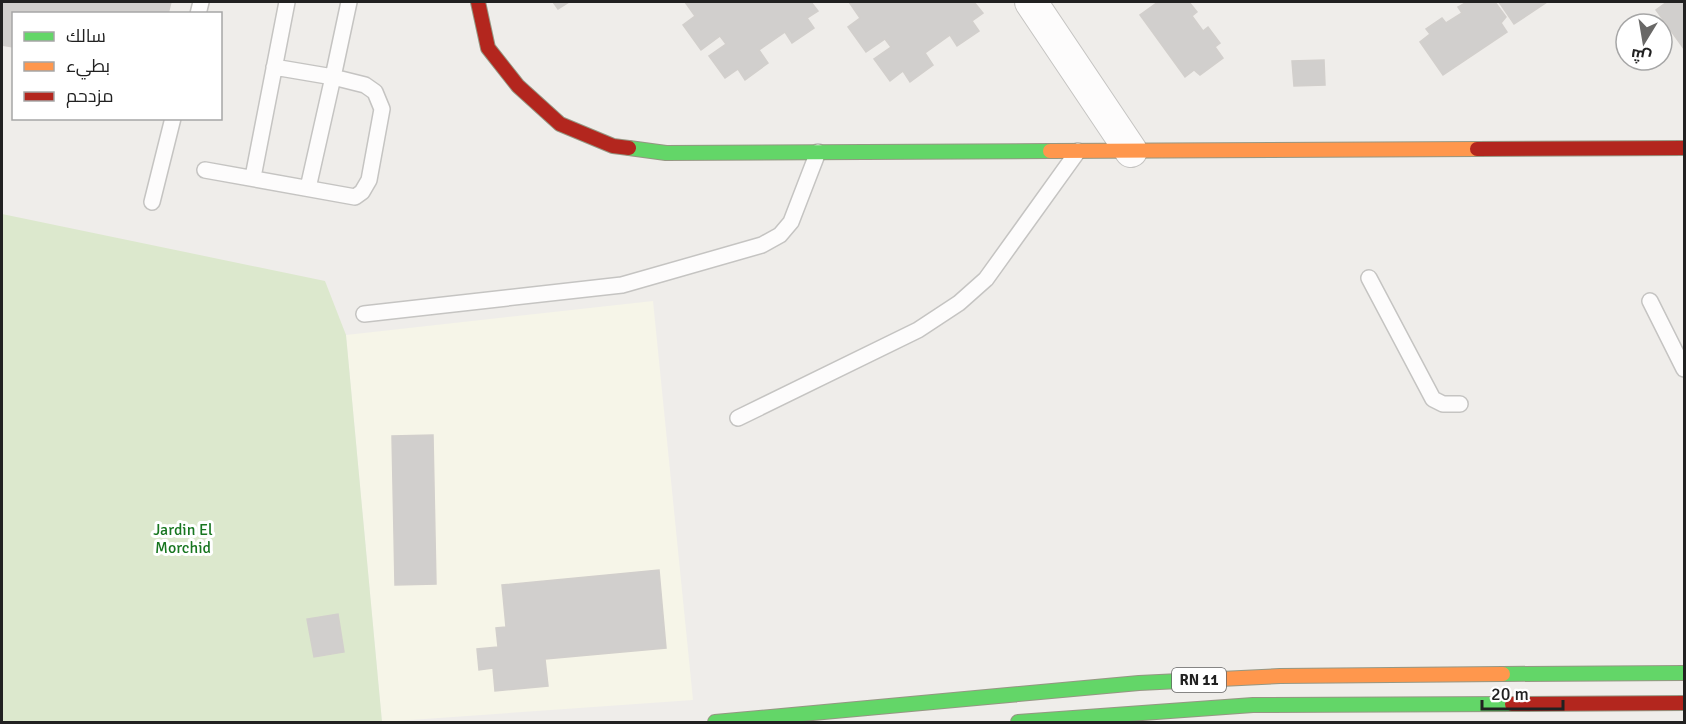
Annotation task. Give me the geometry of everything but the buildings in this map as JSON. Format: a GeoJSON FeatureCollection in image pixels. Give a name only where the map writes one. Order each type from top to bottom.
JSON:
{"type":"FeatureCollection","features":[{"type":"Feature","properties":{"kind":"main road"},"geometry":{"type":"LineString","coordinates":[[478,2],[488,48],[518,86],[560,124],[613,146],[666,153],[1684,148]]}},
{"type":"Feature","properties":{"kind":"main road","name":"RN 11"},"geometry":{"type":"LineString","coordinates":[[715,723],[1139,683],[1245,678],[1684,672]]}},
{"type":"Feature","properties":{"kind":"main road","name":"RN 11"},"geometry":{"type":"LineString","coordinates":[[1018,723],[1111,719],[1253,705],[1363,713],[1675,709]]}},
{"type":"Feature","properties":{"kind":"street"},"geometry":{"type":"LineString","coordinates":[[1031,2],[1131,151]]}},
{"type":"Feature","properties":{"kind":"lane"},"geometry":{"type":"LineString","coordinates":[[253,177],[287,2]]}},
{"type":"Feature","properties":{"kind":"lane"},"geometry":{"type":"LineString","coordinates":[[308,188],[349,2]]}},
{"type":"Feature","properties":{"kind":"lane"},"geometry":{"type":"LineString","coordinates":[[206,170],[355,197],[362,192],[369,180],[382,109],[375,92],[365,85],[333,77],[274,67]]}},
{"type":"Feature","properties":{"kind":"lane"},"geometry":{"type":"LineString","coordinates":[[152,202],[172,120]]}},
{"type":"Feature","properties":{"kind":"lane"},"geometry":{"type":"LineString","coordinates":[[738,418],[918,330],[959,303],[986,279],[1078,151]]}},
{"type":"Feature","properties":{"kind":"lane"},"geometry":{"type":"LineString","coordinates":[[364,314],[622,285],[762,245],[780,236],[791,222],[818,152]]}},
{"type":"Feature","properties":{"kind":"lane"},"geometry":{"type":"LineString","coordinates":[[1369,278],[1433,399],[1443,404],[1460,404]]}},
{"type":"Feature","properties":{"kind":"lane"},"geometry":{"type":"LineString","coordinates":[[1650,301],[1684,369]]}},
{"type":"Feature","properties":{"kind":"shaded area"},"geometry":{"type":"Polygon","coordinates":[[[653,301],[693,700],[382,722],[346,335],[653,301]]]}},
{"type":"Feature","properties":{"kind":"green space","name":"Jardin El Morchid"},"geometry":{"type":"Polygon","coordinates":[[[2,214],[325,281],[346,335],[382,722],[2,722],[2,214]]]}},
{"type":"Feature","properties":{"kind":"traffic: fast"},"geometry":{"type":"LineString","coordinates":[[629,148],[666,153],[1050,151]]}},
{"type":"Feature","properties":{"kind":"traffic: fast"},"geometry":{"type":"LineString","coordinates":[[1503,674],[1684,673]]}},
{"type":"Feature","properties":{"kind":"traffic: fast"},"geometry":{"type":"LineString","coordinates":[[715,722],[1139,683],[1200,680]]}},
{"type":"Feature","properties":{"kind":"traffic: fast"},"geometry":{"type":"LineString","coordinates":[[1018,722],[1253,705],[1512,704]]}},
{"type":"Feature","properties":{"kind":"traffic: slow"},"geometry":{"type":"LineString","coordinates":[[1050,151],[1477,149]]}},
{"type":"Feature","properties":{"kind":"traffic: slow"},"geometry":{"type":"LineString","coordinates":[[1200,680],[1280,676],[1503,674]]}},
{"type":"Feature","properties":{"kind":"traffic: jam"},"geometry":{"type":"LineString","coordinates":[[478,2],[488,48],[518,86],[560,124],[613,146],[629,148]]}},
{"type":"Feature","properties":{"kind":"traffic: jam"},"geometry":{"type":"LineString","coordinates":[[1477,149],[1684,148]]}},
{"type":"Feature","properties":{"kind":"traffic: jam"},"geometry":{"type":"LineString","coordinates":[[1512,704],[1684,703]]}}]}
